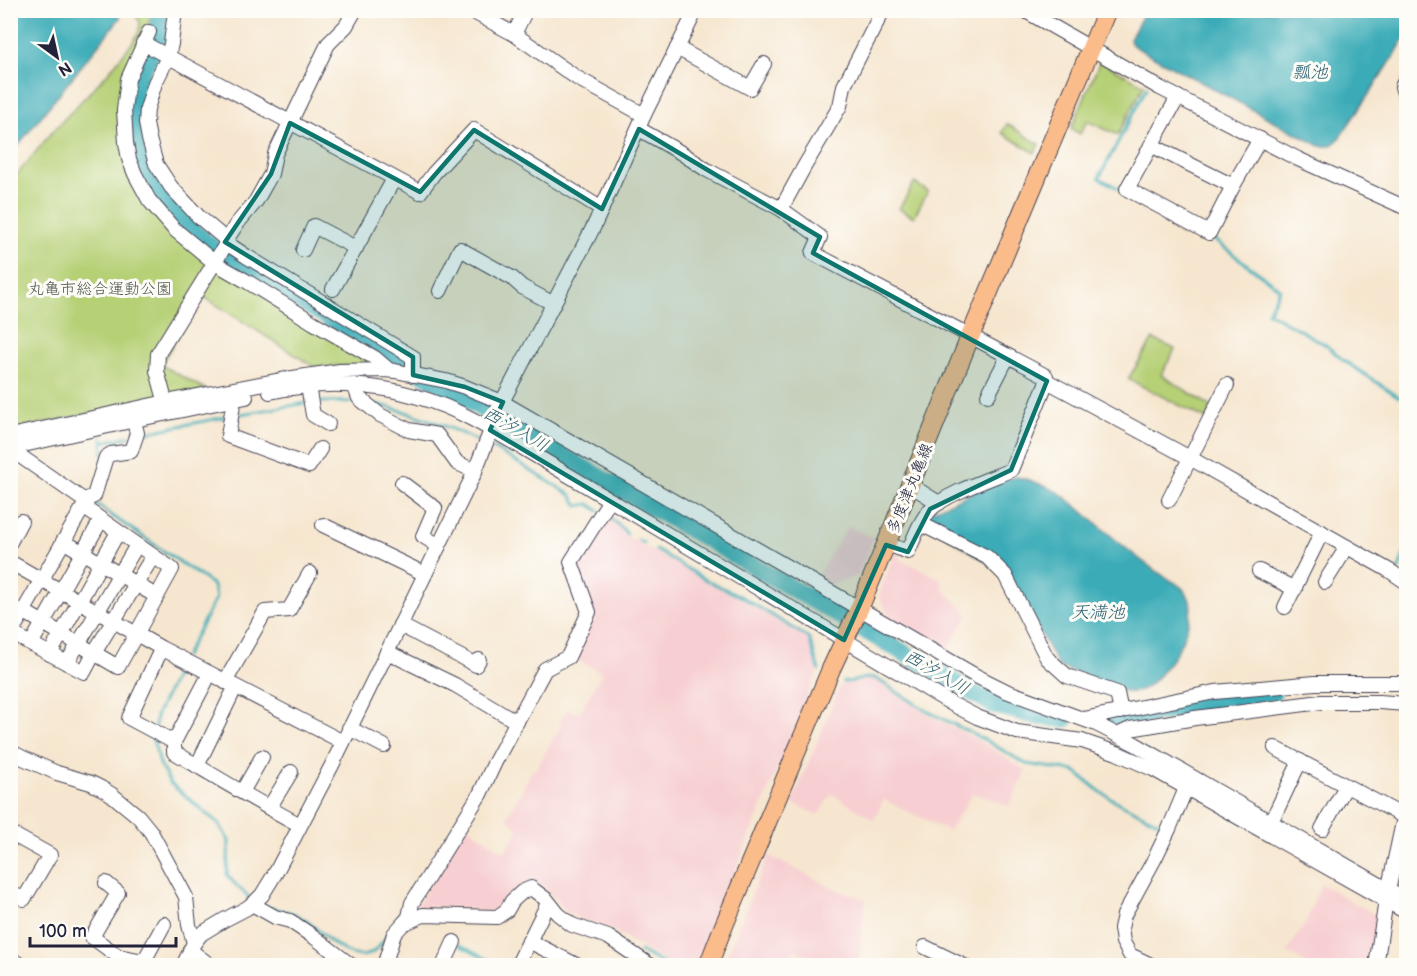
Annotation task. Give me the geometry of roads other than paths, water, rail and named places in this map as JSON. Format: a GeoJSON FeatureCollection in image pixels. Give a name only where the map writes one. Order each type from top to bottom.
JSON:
{"type":"FeatureCollection","features":[{"type":"Feature","properties":{"kind":"main road","name":"多度津丸亀線"},"geometry":{"type":"LineString","coordinates":[[708,966],[887,542],[1107,10]]}},
{"type":"Feature","properties":{"kind":"street"},"geometry":{"type":"LineString","coordinates":[[167,408],[157,371],[158,354],[236,225],[256,201],[271,174],[275,154],[328,44],[346,26],[355,10]]}},
{"type":"Feature","properties":{"kind":"street"},"geometry":{"type":"LineString","coordinates":[[470,10],[514,34],[577,78],[644,116]]}},
{"type":"Feature","properties":{"kind":"street"},"geometry":{"type":"LineString","coordinates":[[514,34],[526,10]]}},
{"type":"Feature","properties":{"kind":"street"},"geometry":{"type":"LineString","coordinates":[[183,966],[192,946],[201,934],[252,904],[262,895],[300,825],[439,546],[475,471],[496,416],[602,209],[696,10]]}},
{"type":"Feature","properties":{"kind":"street"},"geometry":{"type":"LineString","coordinates":[[781,209],[840,106],[844,86],[883,10]]}},
{"type":"Feature","properties":{"kind":"street"},"geometry":{"type":"LineString","coordinates":[[1024,10],[1178,97],[1298,159],[1407,208]]}},
{"type":"Feature","properties":{"kind":"street"},"geometry":{"type":"LineString","coordinates":[[174,12],[171,44],[164,55],[147,110],[148,139],[156,164],[171,187],[198,216],[224,238],[225,244]]}},
{"type":"Feature","properties":{"kind":"street"},"geometry":{"type":"LineString","coordinates":[[392,371],[375,358],[215,263],[174,229],[149,200],[129,159],[125,129],[128,79],[146,38],[164,55],[420,192],[434,173],[474,130],[602,209]]}},
{"type":"Feature","properties":{"kind":"street"},"geometry":{"type":"LineString","coordinates":[[677,48],[750,88],[764,63]]}},
{"type":"Feature","properties":{"kind":"street"},"geometry":{"type":"LineString","coordinates":[[1407,78],[1402,87],[1407,98]]}},
{"type":"Feature","properties":{"kind":"street"},"geometry":{"type":"LineString","coordinates":[[1178,97],[1126,189],[1209,233],[1260,139]]}},
{"type":"Feature","properties":{"kind":"street"},"geometry":{"type":"LineString","coordinates":[[639,129],[707,170],[781,209],[820,237],[813,253],[1046,376],[1047,381],[1011,470],[949,496],[930,509],[908,552],[895,548],[887,542]]}},
{"type":"Feature","properties":{"kind":"street"},"geometry":{"type":"LineString","coordinates":[[1151,145],[1233,186]]}},
{"type":"Feature","properties":{"kind":"street"},"geometry":{"type":"LineString","coordinates":[[333,289],[394,179]]}},
{"type":"Feature","properties":{"kind":"street"},"geometry":{"type":"LineString","coordinates":[[303,250],[314,226],[356,248]]}},
{"type":"Feature","properties":{"kind":"street"},"geometry":{"type":"LineString","coordinates":[[225,244],[413,357],[413,375]]}},
{"type":"Feature","properties":{"kind":"street"},"geometry":{"type":"LineString","coordinates":[[440,291],[460,249],[554,304]]}},
{"type":"Feature","properties":{"kind":"street"},"geometry":{"type":"LineString","coordinates":[[988,395],[1008,356]]}},
{"type":"Feature","properties":{"kind":"street"},"geometry":{"type":"LineString","coordinates":[[232,395],[286,379],[351,371],[392,371],[465,387],[496,416],[610,500],[851,625],[976,676],[1006,691],[1084,719],[1117,735],[1188,782],[1407,912]]}},
{"type":"Feature","properties":{"kind":"street"},"geometry":{"type":"LineString","coordinates":[[1047,381],[1190,458],[1407,582]]}},
{"type":"Feature","properties":{"kind":"street"},"geometry":{"type":"LineString","coordinates":[[354,385],[359,398],[380,415],[409,430],[437,435],[457,463],[475,471]]}},
{"type":"Feature","properties":{"kind":"street"},"geometry":{"type":"LineString","coordinates":[[10,449],[134,426],[167,408],[232,395],[308,386],[354,385],[384,388],[417,396],[462,414],[496,416],[851,625],[952,704],[977,717],[1017,732],[1082,741],[1188,782]]}},
{"type":"Feature","properties":{"kind":"street"},"geometry":{"type":"LineString","coordinates":[[1169,500],[1227,385]]}},
{"type":"Feature","properties":{"kind":"street"},"geometry":{"type":"LineString","coordinates":[[308,386],[313,415],[328,424]]}},
{"type":"Feature","properties":{"kind":"street"},"geometry":{"type":"LineString","coordinates":[[232,395],[228,436],[309,466],[320,449]]}},
{"type":"Feature","properties":{"kind":"street"},"geometry":{"type":"LineString","coordinates":[[10,436],[134,426]]}},
{"type":"Feature","properties":{"kind":"street"},"geometry":{"type":"LineString","coordinates":[[134,426],[131,450],[106,457],[89,500],[11,633],[84,672],[153,556]]}},
{"type":"Feature","properties":{"kind":"street"},"geometry":{"type":"LineString","coordinates":[[10,449],[82,499],[89,500]]}},
{"type":"Feature","properties":{"kind":"street"},"geometry":{"type":"LineString","coordinates":[[402,483],[435,508],[423,536],[439,546]]}},
{"type":"Feature","properties":{"kind":"street"},"geometry":{"type":"LineString","coordinates":[[910,485],[939,503]]}},
{"type":"Feature","properties":{"kind":"street"},"geometry":{"type":"LineString","coordinates":[[23,611],[118,667],[172,569],[89,511],[89,500]]}},
{"type":"Feature","properties":{"kind":"street"},"geometry":{"type":"LineString","coordinates":[[384,966],[394,934],[406,920],[412,903],[480,794],[545,669],[568,657],[589,612],[571,562],[610,500]]}},
{"type":"Feature","properties":{"kind":"street"},"geometry":{"type":"LineString","coordinates":[[31,644],[101,520]]}},
{"type":"Feature","properties":{"kind":"street"},"geometry":{"type":"LineString","coordinates":[[10,542],[21,522]]}},
{"type":"Feature","properties":{"kind":"street"},"geometry":{"type":"LineString","coordinates":[[921,524],[987,557],[1005,575],[1047,658],[1067,676],[1117,693],[1121,712]]}},
{"type":"Feature","properties":{"kind":"street"},"geometry":{"type":"LineString","coordinates":[[323,525],[425,574]]}},
{"type":"Feature","properties":{"kind":"street"},"geometry":{"type":"LineString","coordinates":[[50,654],[118,532]]}},
{"type":"Feature","properties":{"kind":"street"},"geometry":{"type":"LineString","coordinates":[[1285,607],[1322,532]]}},
{"type":"Feature","properties":{"kind":"street"},"geometry":{"type":"LineString","coordinates":[[63,541],[156,596]]}},
{"type":"Feature","properties":{"kind":"street"},"geometry":{"type":"LineString","coordinates":[[67,663],[137,545]]}},
{"type":"Feature","properties":{"kind":"street"},"geometry":{"type":"LineString","coordinates":[[1325,582],[1347,547]]}},
{"type":"Feature","properties":{"kind":"street"},"geometry":{"type":"LineString","coordinates":[[10,562],[228,688],[343,742]]}},
{"type":"Feature","properties":{"kind":"street"},"geometry":{"type":"LineString","coordinates":[[1258,571],[1294,588]]}},
{"type":"Feature","properties":{"kind":"street"},"geometry":{"type":"LineString","coordinates":[[197,766],[228,688],[265,612],[290,610],[310,573]]}},
{"type":"Feature","properties":{"kind":"street"},"geometry":{"type":"LineString","coordinates":[[400,625],[476,665],[479,660]]}},
{"type":"Feature","properties":{"kind":"street"},"geometry":{"type":"LineString","coordinates":[[387,652],[455,685],[517,722]]}},
{"type":"Feature","properties":{"kind":"street"},"geometry":{"type":"LineString","coordinates":[[159,654],[129,718],[174,742]]}},
{"type":"Feature","properties":{"kind":"street"},"geometry":{"type":"LineString","coordinates":[[206,681],[174,742],[174,752],[300,825]]}},
{"type":"Feature","properties":{"kind":"street"},"geometry":{"type":"LineString","coordinates":[[1084,719],[1215,692],[1315,683],[1407,683]]}},
{"type":"Feature","properties":{"kind":"street"},"geometry":{"type":"LineString","coordinates":[[1117,735],[1130,729],[1195,718],[1321,702],[1407,704]]}},
{"type":"Feature","properties":{"kind":"street"},"geometry":{"type":"LineString","coordinates":[[349,728],[384,746]]}},
{"type":"Feature","properties":{"kind":"street"},"geometry":{"type":"LineString","coordinates":[[1275,748],[1346,786],[1406,813],[1386,901],[1376,966]]}},
{"type":"Feature","properties":{"kind":"street"},"geometry":{"type":"LineString","coordinates":[[10,751],[57,773],[101,788],[138,816],[151,832],[186,897],[192,946],[211,966]]}},
{"type":"Feature","properties":{"kind":"street"},"geometry":{"type":"LineString","coordinates":[[242,792],[262,757]]}},
{"type":"Feature","properties":{"kind":"street"},"geometry":{"type":"LineString","coordinates":[[1275,814],[1300,761]]}},
{"type":"Feature","properties":{"kind":"street"},"geometry":{"type":"LineString","coordinates":[[269,808],[291,772]]}},
{"type":"Feature","properties":{"kind":"street"},"geometry":{"type":"LineString","coordinates":[[1153,966],[1130,955],[1123,942],[1120,928],[1124,915],[1169,829],[1188,782]]}},
{"type":"Feature","properties":{"kind":"street"},"geometry":{"type":"LineString","coordinates":[[1322,829],[1346,786]]}},
{"type":"Feature","properties":{"kind":"street"},"geometry":{"type":"LineString","coordinates":[[10,833],[50,855],[24,899],[10,893]]}},
{"type":"Feature","properties":{"kind":"street"},"geometry":{"type":"LineString","coordinates":[[106,883],[118,893],[92,937],[118,956],[148,963],[164,924]]}},
{"type":"Feature","properties":{"kind":"street"},"geometry":{"type":"LineString","coordinates":[[406,920],[423,915],[497,917],[507,910],[512,901],[522,892],[531,888],[547,900],[558,914],[572,925],[608,937],[651,966]]}},
{"type":"Feature","properties":{"kind":"street"},"geometry":{"type":"LineString","coordinates":[[1386,901],[1407,900]]}},
{"type":"Feature","properties":{"kind":"street"},"geometry":{"type":"LineString","coordinates":[[252,904],[275,917],[290,921],[352,966]]}},
{"type":"Feature","properties":{"kind":"street"},"geometry":{"type":"LineString","coordinates":[[517,966],[546,907]]}},
{"type":"Feature","properties":{"kind":"street"},"geometry":{"type":"LineString","coordinates":[[529,941],[578,966]]}},
{"type":"Feature","properties":{"kind":"street"},"geometry":{"type":"LineString","coordinates":[[443,966],[454,942]]}},
{"type":"Feature","properties":{"kind":"street"},"geometry":{"type":"LineString","coordinates":[[925,947],[964,966]]}},
{"type":"Feature","properties":{"kind":"street"},"geometry":{"type":"LineString","coordinates":[[10,959],[22,966]]}},
{"type":"Feature","properties":{"kind":"water"},"geometry":{"type":"Polygon","coordinates":[[[11,10],[119,11],[120,18],[11,154],[11,10]]]}},
{"type":"Feature","properties":{"kind":"water","name":"瓢池"},"geometry":{"type":"Polygon","coordinates":[[[1145,11],[1406,11],[1405,38],[1338,140],[1330,146],[1320,146],[1135,47],[1130,39],[1145,11]]]}},
{"type":"Feature","properties":{"kind":"water","name":"天満池"},"geometry":{"type":"Polygon","coordinates":[[[1017,477],[1061,494],[1135,556],[1177,584],[1187,594],[1191,604],[1189,621],[1178,649],[1157,678],[1141,690],[1127,692],[1058,666],[1010,577],[927,523],[931,511],[1003,479],[1017,477]]]}},
{"type":"Feature","properties":{"kind":"waterway","name":"西汐入川"},"geometry":{"type":"LineString","coordinates":[[159,10],[157,42],[141,73],[136,89],[134,131],[138,153],[157,192],[204,241],[223,255],[511,426],[994,705],[1040,717],[1065,719]]}},
{"type":"Feature","properties":{"kind":"waterway"},"geometry":{"type":"LineString","coordinates":[[1122,190],[1099,178],[1147,87]]}},
{"type":"Feature","properties":{"kind":"waterway"},"geometry":{"type":"LineString","coordinates":[[1210,237],[1280,289],[1268,312],[1326,345],[1343,360],[1399,397]]}},
{"type":"Feature","properties":{"kind":"waterway"},"geometry":{"type":"LineString","coordinates":[[314,402],[354,402]]}},
{"type":"Feature","properties":{"kind":"waterway"},"geometry":{"type":"LineString","coordinates":[[241,414],[307,403]]}},
{"type":"Feature","properties":{"kind":"waterway"},"geometry":{"type":"LineString","coordinates":[[375,404],[427,419],[476,440]]}},
{"type":"Feature","properties":{"kind":"waterway"},"geometry":{"type":"LineString","coordinates":[[139,434],[225,417]]}},
{"type":"Feature","properties":{"kind":"waterway"},"geometry":{"type":"LineString","coordinates":[[103,442],[130,436]]}},
{"type":"Feature","properties":{"kind":"waterway"},"geometry":{"type":"LineString","coordinates":[[102,438],[103,453]]}},
{"type":"Feature","properties":{"kind":"waterway"},"geometry":{"type":"LineString","coordinates":[[490,446],[571,495],[578,506],[589,504],[599,511]]}},
{"type":"Feature","properties":{"kind":"waterway"},"geometry":{"type":"LineString","coordinates":[[93,501],[212,584],[216,598],[185,656]]}},
{"type":"Feature","properties":{"kind":"waterway"},"geometry":{"type":"LineString","coordinates":[[611,519],[627,534]]}},
{"type":"Feature","properties":{"kind":"waterway"},"geometry":{"type":"LineString","coordinates":[[638,540],[644,543]]}},
{"type":"Feature","properties":{"kind":"waterway"},"geometry":{"type":"LineString","coordinates":[[656,550],[706,580],[742,597],[809,638],[819,670]]}},
{"type":"Feature","properties":{"kind":"waterway"},"geometry":{"type":"LineString","coordinates":[[1398,571],[1406,550]]}},
{"type":"Feature","properties":{"kind":"waterway"},"geometry":{"type":"LineString","coordinates":[[155,727],[156,716],[181,664]]}},
{"type":"Feature","properties":{"kind":"waterway"},"geometry":{"type":"LineString","coordinates":[[843,682],[875,678],[927,711],[987,741],[1026,764],[1074,771],[1102,793],[1164,825]]}},
{"type":"Feature","properties":{"kind":"waterway","name":"西汐入川"},"geometry":{"type":"LineString","coordinates":[[1115,722],[1273,692]]}},
{"type":"Feature","properties":{"kind":"waterway"},"geometry":{"type":"LineString","coordinates":[[153,736],[161,767],[170,783],[219,824],[229,841],[227,875],[252,900]]}},
{"type":"Feature","properties":{"kind":"waterway"},"geometry":{"type":"LineString","coordinates":[[271,908],[295,914],[310,923],[336,945],[354,955],[364,956],[373,952],[388,934]]}},
{"type":"Feature","properties":{"kind":"waterway"},"geometry":{"type":"LineString","coordinates":[[459,945],[500,966]]}},
{"type":"Feature","properties":{"kind":"waterway"},"geometry":{"type":"LineString","coordinates":[[640,951],[671,966]]}},
{"type":"Feature","properties":{"kind":"park label","name":"丸亀市総合運動公園"},"geometry":{"type":"Point","coordinates":[100,288]}}]}
